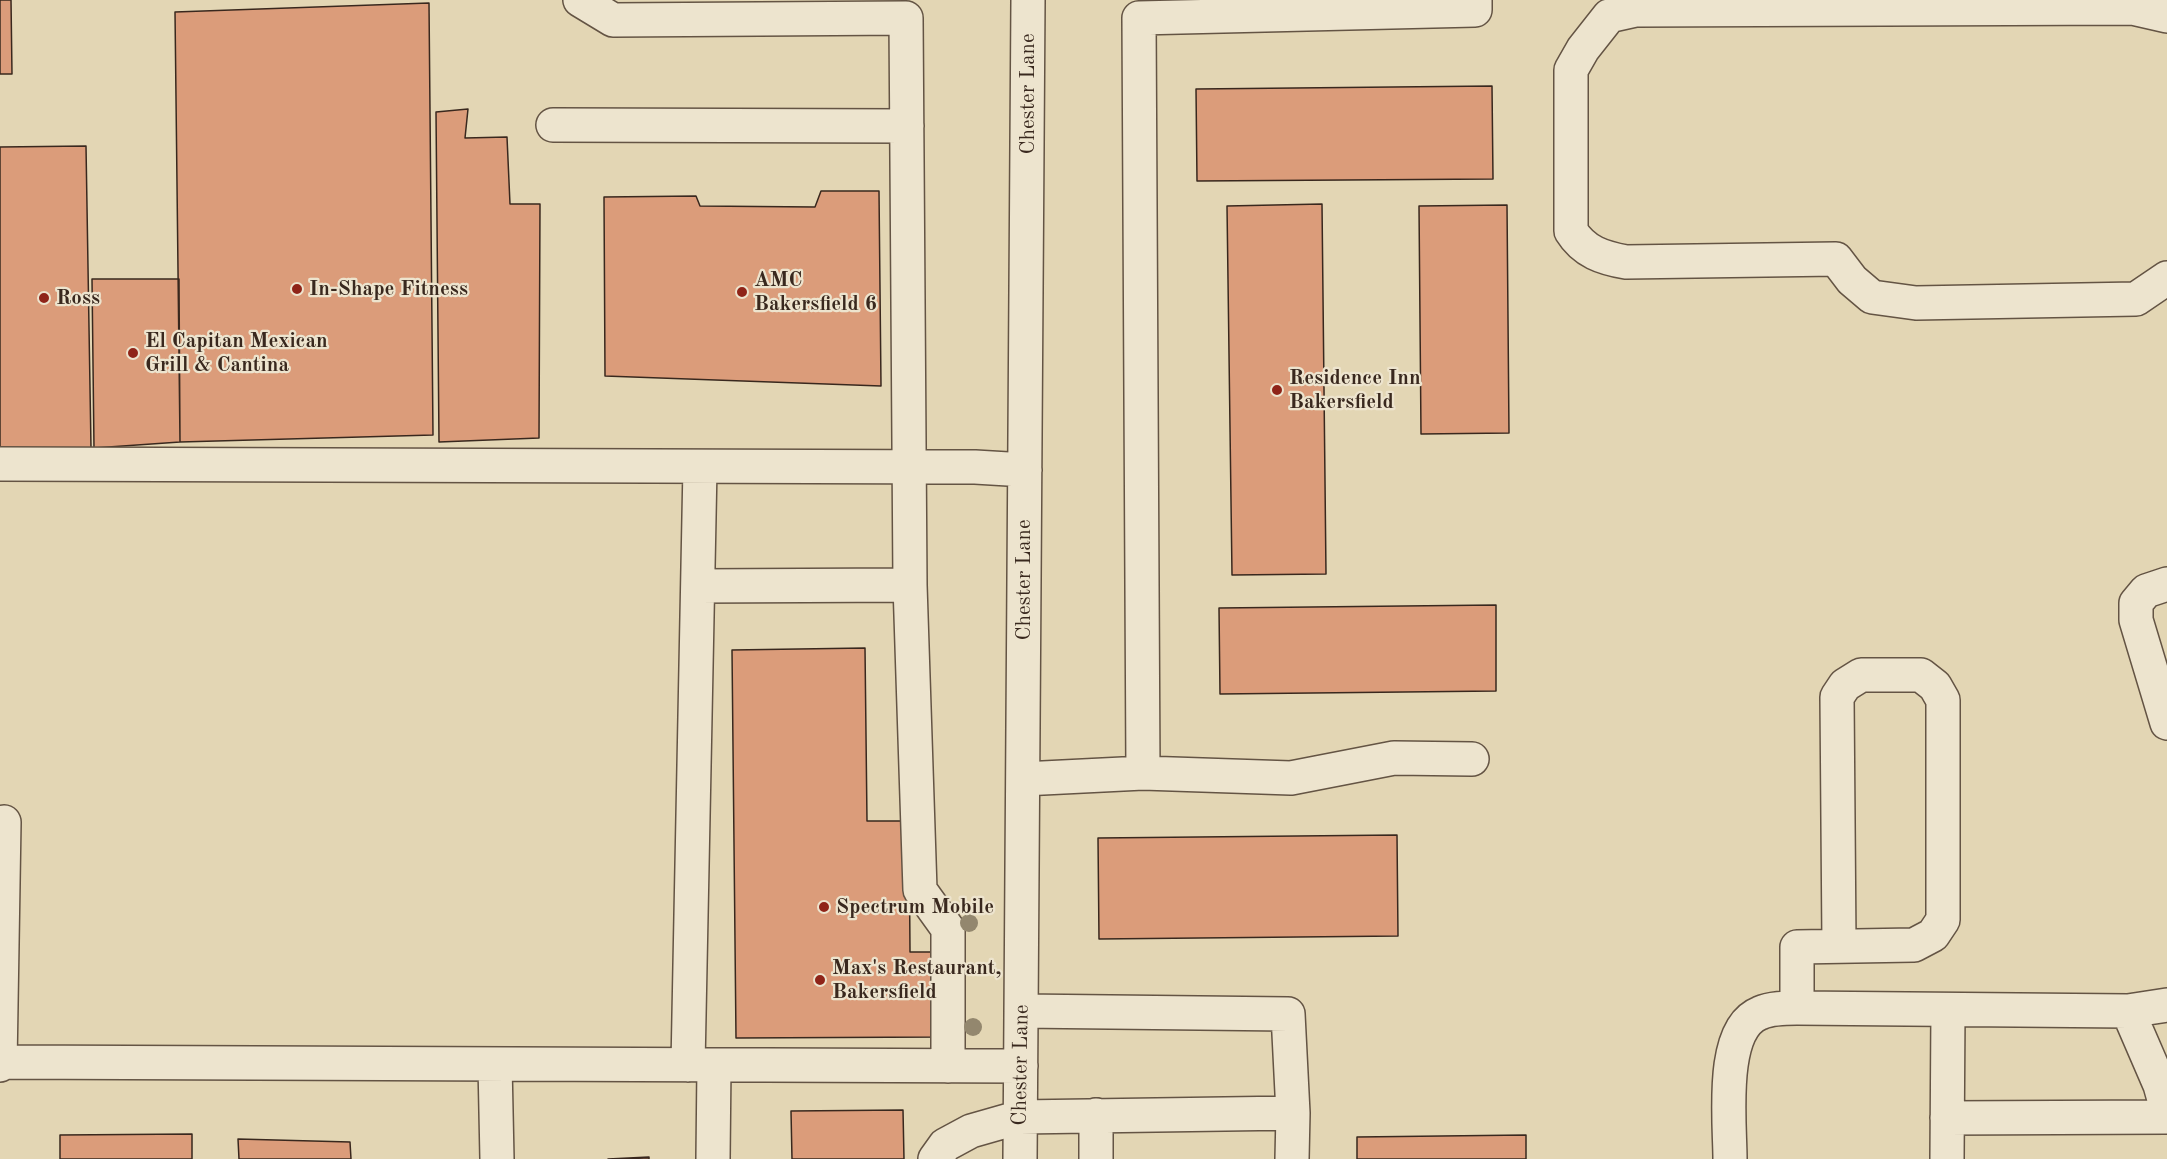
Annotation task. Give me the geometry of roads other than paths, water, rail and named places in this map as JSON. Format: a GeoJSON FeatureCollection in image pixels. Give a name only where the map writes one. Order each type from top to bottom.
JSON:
{"type":"FeatureCollection","features":[{"type":"Feature","properties":{"kind":"street"},"geometry":{"type":"LineString","coordinates":[[580,0],[613,20],[906,18],[910,585],[920,890],[948,929],[948,1066]]}},
{"type":"Feature","properties":{"kind":"street","name":"Chester Lane"},"geometry":{"type":"LineString","coordinates":[[1020,1159],[1028,0]]}},
{"type":"Feature","properties":{"kind":"street"},"geometry":{"type":"LineString","coordinates":[[1143,772],[1140,18],[1476,10],[1476,0]]}},
{"type":"Feature","properties":{"kind":"street"},"geometry":{"type":"LineString","coordinates":[[2167,16],[2132,8],[1774,6],[1636,10],[1609,16],[1583,49],[1571,70],[1571,231],[1580,246],[1606,259],[1626,262],[1836,259],[1852,280],[1872,297],[1916,303],[2136,299],[2167,278]]}},
{"type":"Feature","properties":{"kind":"street"},"geometry":{"type":"LineString","coordinates":[[553,125],[907,126]]}},
{"type":"Feature","properties":{"kind":"street"},"geometry":{"type":"LineString","coordinates":[[0,464],[910,467],[1025,470]]}},
{"type":"Feature","properties":{"kind":"street"},"geometry":{"type":"LineString","coordinates":[[700,467],[698,586],[701,1065],[713,1159]]}},
{"type":"Feature","properties":{"kind":"street"},"geometry":{"type":"LineString","coordinates":[[2165,704],[2136,620],[2136,603],[2146,591],[2167,584]]}},
{"type":"Feature","properties":{"kind":"street"},"geometry":{"type":"LineString","coordinates":[[698,586],[910,585]]}},
{"type":"Feature","properties":{"kind":"street"},"geometry":{"type":"LineString","coordinates":[[1797,1008],[1797,947],[1914,945],[1933,935],[1943,920],[1943,700],[1935,686],[1921,675],[1861,675],[1845,685],[1837,697],[1839,945]]}},
{"type":"Feature","properties":{"kind":"street"},"geometry":{"type":"LineString","coordinates":[[1023,779],[1143,772],[1291,777],[1394,758],[1472,759]]}},
{"type":"Feature","properties":{"kind":"street"},"geometry":{"type":"LineString","coordinates":[[4,822],[0,1064],[1021,1066]]}},
{"type":"Feature","properties":{"kind":"street"},"geometry":{"type":"LineString","coordinates":[[1730,1159],[1731,1056],[1740,1030],[1759,1013],[1797,1008],[2128,1011],[2167,1005]]}},
{"type":"Feature","properties":{"kind":"street"},"geometry":{"type":"LineString","coordinates":[[1947,1159],[1948,1010]]}},
{"type":"Feature","properties":{"kind":"street"},"geometry":{"type":"LineString","coordinates":[[1021,1011],[1288,1014],[1293,1113],[1292,1159]]}},
{"type":"Feature","properties":{"kind":"street"},"geometry":{"type":"LineString","coordinates":[[2128,1011],[2160,1085],[2167,1110]]}},
{"type":"Feature","properties":{"kind":"street"},"geometry":{"type":"LineString","coordinates":[[495,1064],[497,1159]]}},
{"type":"Feature","properties":{"kind":"street"},"geometry":{"type":"LineString","coordinates":[[935,1159],[945,1145],[971,1131],[1020,1117],[1293,1113]]}},
{"type":"Feature","properties":{"kind":"street"},"geometry":{"type":"LineString","coordinates":[[1096,1115],[1096,1159]]}},
{"type":"Feature","properties":{"kind":"street"},"geometry":{"type":"LineString","coordinates":[[1947,1118],[2167,1117]]}},
{"type":"Feature","properties":{"kind":"place","name":"In-Shape Fitness"},"geometry":{"type":"Point","coordinates":[297,289]}},
{"type":"Feature","properties":{"kind":"place","name":"AMC Bakersfield 6"},"geometry":{"type":"Point","coordinates":[742,292]}},
{"type":"Feature","properties":{"kind":"place","name":"Ross"},"geometry":{"type":"Point","coordinates":[44,298]}},
{"type":"Feature","properties":{"kind":"place","name":"El Capitan Mexican Grill & Cantina"},"geometry":{"type":"Point","coordinates":[133,353]}},
{"type":"Feature","properties":{"kind":"place","name":"Residence Inn Bakersfield"},"geometry":{"type":"Point","coordinates":[1277,390]}},
{"type":"Feature","properties":{"kind":"place","name":"Spectrum Mobile"},"geometry":{"type":"Point","coordinates":[824,907]}},
{"type":"Feature","properties":{"kind":"place","name":"Max's Restaurant, Bakersfield"},"geometry":{"type":"Point","coordinates":[820,980]}}]}
